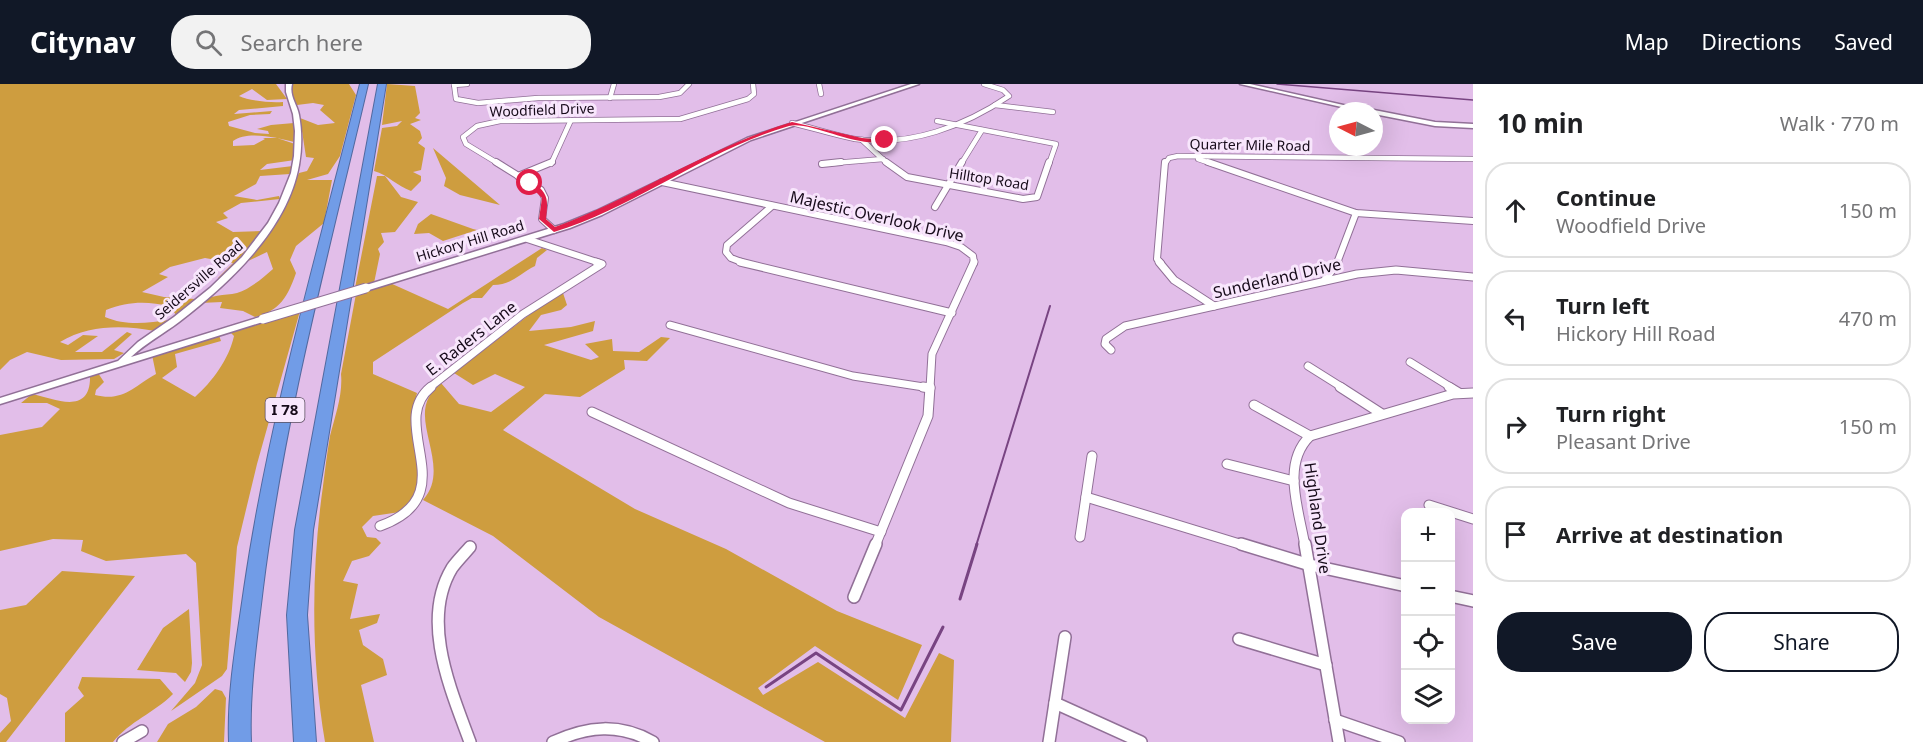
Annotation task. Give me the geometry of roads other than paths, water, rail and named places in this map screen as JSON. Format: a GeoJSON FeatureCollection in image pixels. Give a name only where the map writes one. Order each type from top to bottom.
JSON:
{"type":"FeatureCollection","features":[{"type":"Feature","properties":{"kind":"highway","name":"I 78"},"geometry":{"type":"LineString","coordinates":[[240,742],[244,667],[257,550],[286,408],[364,84]]}},
{"type":"Feature","properties":{"kind":"highway","name":"I 78"},"geometry":{"type":"LineString","coordinates":[[305,742],[301,713],[297,615],[304,530],[382,84]]}},
{"type":"Feature","properties":{"kind":"street","name":"Seidersville Road"},"geometry":{"type":"LineString","coordinates":[[0,401],[123,361],[241,264],[264,238],[292,181],[298,156],[296,115],[287,92],[289,84]]}},
{"type":"Feature","properties":{"kind":"street"},"geometry":{"type":"LineString","coordinates":[[467,84],[454,85],[456,99],[469,102],[530,98],[664,97],[683,92],[689,84]]}},
{"type":"Feature","properties":{"kind":"street"},"geometry":{"type":"LineString","coordinates":[[610,98],[614,84]]}},
{"type":"Feature","properties":{"kind":"street","name":"Woodfield Drive"},"geometry":{"type":"LineString","coordinates":[[554,230],[542,219],[545,198],[541,190],[466,144],[463,137],[465,134],[477,127],[500,121],[685,118],[748,99],[754,94],[753,84]]}},
{"type":"Feature","properties":{"kind":"street"},"geometry":{"type":"LineString","coordinates":[[819,84],[821,94]]}},
{"type":"Feature","properties":{"kind":"street","name":"Hickory Hill Road"},"geometry":{"type":"LineString","coordinates":[[123,361],[554,230],[599,213],[748,139],[916,84]]}},
{"type":"Feature","properties":{"kind":"street"},"geometry":{"type":"LineString","coordinates":[[792,123],[862,140],[909,138],[955,124],[1008,97],[1009,93],[984,84]]}},
{"type":"Feature","properties":{"kind":"street"},"geometry":{"type":"LineString","coordinates":[[1243,84],[1329,103]]}},
{"type":"Feature","properties":{"kind":"street"},"geometry":{"type":"LineString","coordinates":[[995,104],[1053,112]]}},
{"type":"Feature","properties":{"kind":"street"},"geometry":{"type":"LineString","coordinates":[[1383,114],[1435,124],[1473,126]]}},
{"type":"Feature","properties":{"kind":"street"},"geometry":{"type":"LineString","coordinates":[[518,176],[545,168],[553,162],[571,120]]}},
{"type":"Feature","properties":{"kind":"street","name":"Hilltop Road"},"geometry":{"type":"LineString","coordinates":[[862,140],[903,175],[1023,199],[1037,197],[1056,144],[937,121]]}},
{"type":"Feature","properties":{"kind":"street"},"geometry":{"type":"LineString","coordinates":[[935,207],[982,130]]}},
{"type":"Feature","properties":{"kind":"street"},"geometry":{"type":"LineString","coordinates":[[1188,156],[1356,213],[1473,221]]}},
{"type":"Feature","properties":{"kind":"street","name":"Quarter Mile Road"},"geometry":{"type":"LineString","coordinates":[[1214,306],[1174,280],[1157,259],[1165,163],[1171,158],[1188,156],[1473,159]]}},
{"type":"Feature","properties":{"kind":"street"},"geometry":{"type":"LineString","coordinates":[[822,164],[883,159]]}},
{"type":"Feature","properties":{"kind":"street","name":"Majestic Overlook Drive"},"geometry":{"type":"LineString","coordinates":[[662,182],[946,242],[972,254],[975,261],[932,354],[928,416],[854,597]]}},
{"type":"Feature","properties":{"kind":"street"},"geometry":{"type":"LineString","coordinates":[[772,206],[727,244],[726,252],[731,258],[952,313]]}},
{"type":"Feature","properties":{"kind":"street"},"geometry":{"type":"LineString","coordinates":[[1324,282],[1335,272],[1356,213]]}},
{"type":"Feature","properties":{"kind":"street","name":"E. Raders Lane"},"geometry":{"type":"LineString","coordinates":[[380,526],[404,514],[422,494],[426,473],[416,416],[417,402],[425,392],[523,314],[602,264],[527,238]]}},
{"type":"Feature","properties":{"kind":"street","name":"Sunderland Drive"},"geometry":{"type":"LineString","coordinates":[[1111,350],[1105,344],[1106,339],[1125,326],[1324,282],[1389,270],[1428,271],[1473,277]]}},
{"type":"Feature","properties":{"kind":"street"},"geometry":{"type":"LineString","coordinates":[[670,325],[853,376],[930,388]]}},
{"type":"Feature","properties":{"kind":"street"},"geometry":{"type":"LineString","coordinates":[[1410,362],[1459,394]]}},
{"type":"Feature","properties":{"kind":"street"},"geometry":{"type":"LineString","coordinates":[[1308,366],[1382,414]]}},
{"type":"Feature","properties":{"kind":"street"},"geometry":{"type":"LineString","coordinates":[[1254,405],[1310,436],[1382,414],[1459,394],[1473,393]]}},
{"type":"Feature","properties":{"kind":"street"},"geometry":{"type":"LineString","coordinates":[[592,412],[789,503],[881,532]]}},
{"type":"Feature","properties":{"kind":"street","name":"Highland Drive"},"geometry":{"type":"LineString","coordinates":[[1310,436],[1297,450],[1294,462],[1294,481],[1339,742]]}},
{"type":"Feature","properties":{"kind":"street"},"geometry":{"type":"LineString","coordinates":[[1080,537],[1092,456]]}},
{"type":"Feature","properties":{"kind":"street"},"geometry":{"type":"LineString","coordinates":[[1227,464],[1294,481]]}},
{"type":"Feature","properties":{"kind":"street"},"geometry":{"type":"LineString","coordinates":[[1086,496],[1310,565],[1401,585]]}},
{"type":"Feature","properties":{"kind":"street"},"geometry":{"type":"LineString","coordinates":[[1429,505],[1473,519]]}},
{"type":"Feature","properties":{"kind":"street"},"geometry":{"type":"LineString","coordinates":[[470,547],[458,560],[442,588],[437,607],[437,628],[470,742]]}},
{"type":"Feature","properties":{"kind":"street"},"geometry":{"type":"LineString","coordinates":[[1455,597],[1473,601]]}},
{"type":"Feature","properties":{"kind":"street"},"geometry":{"type":"LineString","coordinates":[[1049,742],[1065,637]]}},
{"type":"Feature","properties":{"kind":"street"},"geometry":{"type":"LineString","coordinates":[[1239,639],[1326,665]]}},
{"type":"Feature","properties":{"kind":"street"},"geometry":{"type":"LineString","coordinates":[[1055,704],[1141,742]]}},
{"type":"Feature","properties":{"kind":"street"},"geometry":{"type":"LineString","coordinates":[[1335,720],[1399,742]]}},
{"type":"Feature","properties":{"kind":"street"},"geometry":{"type":"LineString","coordinates":[[553,742],[580,731],[603,727],[634,732],[653,742]]}},
{"type":"Feature","properties":{"kind":"street"},"geometry":{"type":"LineString","coordinates":[[123,742],[142,731]]}},
{"type":"Feature","properties":{"kind":"waterway"},"geometry":{"type":"LineString","coordinates":[[1277,84],[1473,100]]}},
{"type":"Feature","properties":{"kind":"waterway"},"geometry":{"type":"LineString","coordinates":[[976,546],[1050,306]]}},
{"type":"Feature","properties":{"kind":"waterway"},"geometry":{"type":"LineString","coordinates":[[960,599],[977,544]]}},
{"type":"Feature","properties":{"kind":"waterway"},"geometry":{"type":"LineString","coordinates":[[766,687],[816,653],[901,710],[943,627]]}}]}
